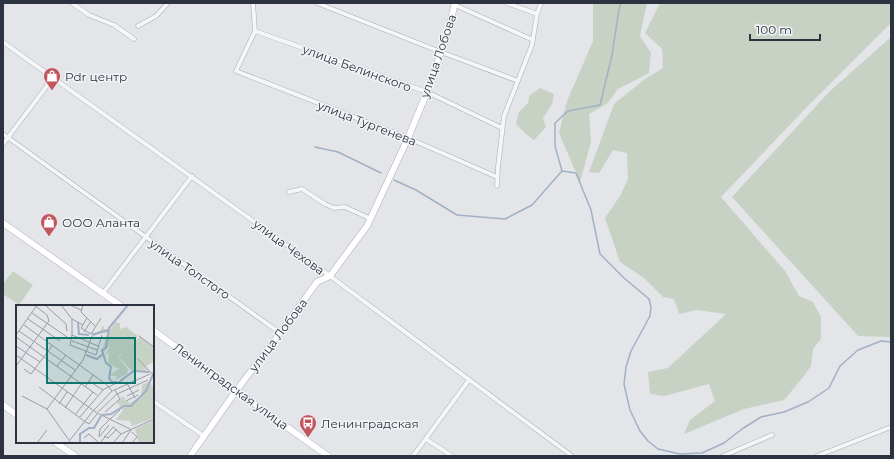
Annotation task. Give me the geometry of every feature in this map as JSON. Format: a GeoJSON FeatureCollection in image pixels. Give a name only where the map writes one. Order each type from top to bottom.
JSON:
{"type":"FeatureCollection","features":[{"type":"Feature","properties":{"kind":"street"},"geometry":{"type":"LineString","coordinates":[[72,3],[89,15],[114,25],[134,39]]}},
{"type":"Feature","properties":{"kind":"street"},"geometry":{"type":"LineString","coordinates":[[138,26],[156,16],[168,3]]}},
{"type":"Feature","properties":{"kind":"street"},"geometry":{"type":"LineString","coordinates":[[253,3],[254,31]]}},
{"type":"Feature","properties":{"kind":"street"},"geometry":{"type":"LineString","coordinates":[[317,3],[518,81]]}},
{"type":"Feature","properties":{"kind":"street"},"geometry":{"type":"LineString","coordinates":[[507,3],[537,14]]}},
{"type":"Feature","properties":{"kind":"street"},"geometry":{"type":"LineString","coordinates":[[497,186],[504,116],[532,45],[537,14],[541,3]]}},
{"type":"Feature","properties":{"kind":"street"},"geometry":{"type":"LineString","coordinates":[[455,4],[533,40]]}},
{"type":"Feature","properties":{"kind":"street","name":"улица Лобова"},"geometry":{"type":"LineString","coordinates":[[190,456],[317,282],[330,276],[367,226],[408,138],[427,92],[447,35],[455,4]]}},
{"type":"Feature","properties":{"kind":"street","name":"улица Тургенева"},"geometry":{"type":"LineString","coordinates":[[254,31],[236,71],[408,138],[497,177]]}},
{"type":"Feature","properties":{"kind":"street","name":"улица Белинского"},"geometry":{"type":"LineString","coordinates":[[254,31],[427,92],[502,128]]}},
{"type":"Feature","properties":{"kind":"street","name":"улица Чехова"},"geometry":{"type":"LineString","coordinates":[[3,42],[330,276],[572,456]]}},
{"type":"Feature","properties":{"kind":"street"},"geometry":{"type":"LineString","coordinates":[[3,144],[53,78]]}},
{"type":"Feature","properties":{"kind":"street","name":"улица Толстого"},"geometry":{"type":"LineString","coordinates":[[3,134],[280,333]]}},
{"type":"Feature","properties":{"kind":"street"},"geometry":{"type":"LineString","coordinates":[[104,293],[192,176]]}},
{"type":"Feature","properties":{"kind":"street"},"geometry":{"type":"LineString","coordinates":[[289,192],[302,189],[334,208],[345,207],[371,219]]}},
{"type":"Feature","properties":{"kind":"street"},"geometry":{"type":"LineString","coordinates":[[3,223],[120,305]]}},
{"type":"Feature","properties":{"kind":"street","name":"Ленинградская улица"},"geometry":{"type":"LineString","coordinates":[[154,331],[328,456]]}},
{"type":"Feature","properties":{"kind":"street"},"geometry":{"type":"LineString","coordinates":[[413,456],[469,380]]}},
{"type":"Feature","properties":{"kind":"street"},"geometry":{"type":"LineString","coordinates":[[154,402],[204,436]]}},
{"type":"Feature","properties":{"kind":"street"},"geometry":{"type":"LineString","coordinates":[[3,405],[16,414]]}},
{"type":"Feature","properties":{"kind":"street"},"geometry":{"type":"LineString","coordinates":[[817,456],[891,427]]}},
{"type":"Feature","properties":{"kind":"street"},"geometry":{"type":"LineString","coordinates":[[723,456],[772,435]]}},
{"type":"Feature","properties":{"kind":"street"},"geometry":{"type":"LineString","coordinates":[[426,439],[452,456]]}},
{"type":"Feature","properties":{"kind":"street"},"geometry":{"type":"LineString","coordinates":[[56,443],[75,456]]}},
{"type":"Feature","properties":{"kind":"shaded area"},"geometry":{"type":"Polygon","coordinates":[[[593,3],[647,3],[640,36],[651,53],[649,73],[618,89],[608,103],[589,114],[591,142],[580,182],[559,133],[567,101],[593,41],[593,3]]]}},
{"type":"Feature","properties":{"kind":"shaded area"},"geometry":{"type":"Polygon","coordinates":[[[660,3],[891,3],[891,23],[804,110],[721,197],[785,271],[799,296],[813,302],[821,317],[821,339],[813,349],[811,366],[784,400],[744,409],[684,434],[690,420],[715,401],[709,384],[664,396],[650,394],[648,372],[668,368],[726,314],[697,310],[679,314],[674,299],[663,297],[644,278],[620,262],[605,218],[620,196],[628,179],[627,153],[613,150],[599,173],[589,172],[614,104],[645,79],[663,68],[662,49],[645,33],[660,3]]]}},
{"type":"Feature","properties":{"kind":"shaded area"},"geometry":{"type":"Polygon","coordinates":[[[891,37],[891,337],[858,336],[732,197],[829,92],[891,37]]]}},
{"type":"Feature","properties":{"kind":"shaded area"},"geometry":{"type":"Polygon","coordinates":[[[540,88],[554,94],[552,104],[543,118],[546,127],[534,140],[516,124],[519,112],[528,103],[529,96],[540,88]]]}},
{"type":"Feature","properties":{"kind":"shaded area"},"geometry":{"type":"Polygon","coordinates":[[[13,271],[33,285],[19,305],[3,294],[3,284],[13,271]]]}},
{"type":"Feature","properties":{"kind":"waterway"},"geometry":{"type":"LineString","coordinates":[[621,3],[612,55],[600,105],[568,111],[555,123],[555,146],[562,171],[576,173],[591,210],[600,254],[624,278],[649,299],[651,307],[650,316],[631,351],[626,367],[624,384],[630,410],[640,431],[648,441],[658,449],[680,454],[702,453],[724,443],[761,417],[784,412],[808,402],[829,388],[840,366],[858,350],[881,341],[891,342]]}},
{"type":"Feature","properties":{"kind":"waterway"},"geometry":{"type":"LineString","coordinates":[[315,147],[338,152],[381,173]]}},
{"type":"Feature","properties":{"kind":"waterway"},"geometry":{"type":"LineString","coordinates":[[394,180],[416,190],[457,215],[505,219],[532,205],[562,171]]}},
{"type":"Feature","properties":{"kind":"place","name":"Pdr центр"},"geometry":{"type":"Point","coordinates":[52,91]}},
{"type":"Feature","properties":{"kind":"place","name":"ООО Аланта"},"geometry":{"type":"Point","coordinates":[49,237]}},
{"type":"Feature","properties":{"kind":"place","name":"Ленинградская"},"geometry":{"type":"Point","coordinates":[308,438]}}]}
